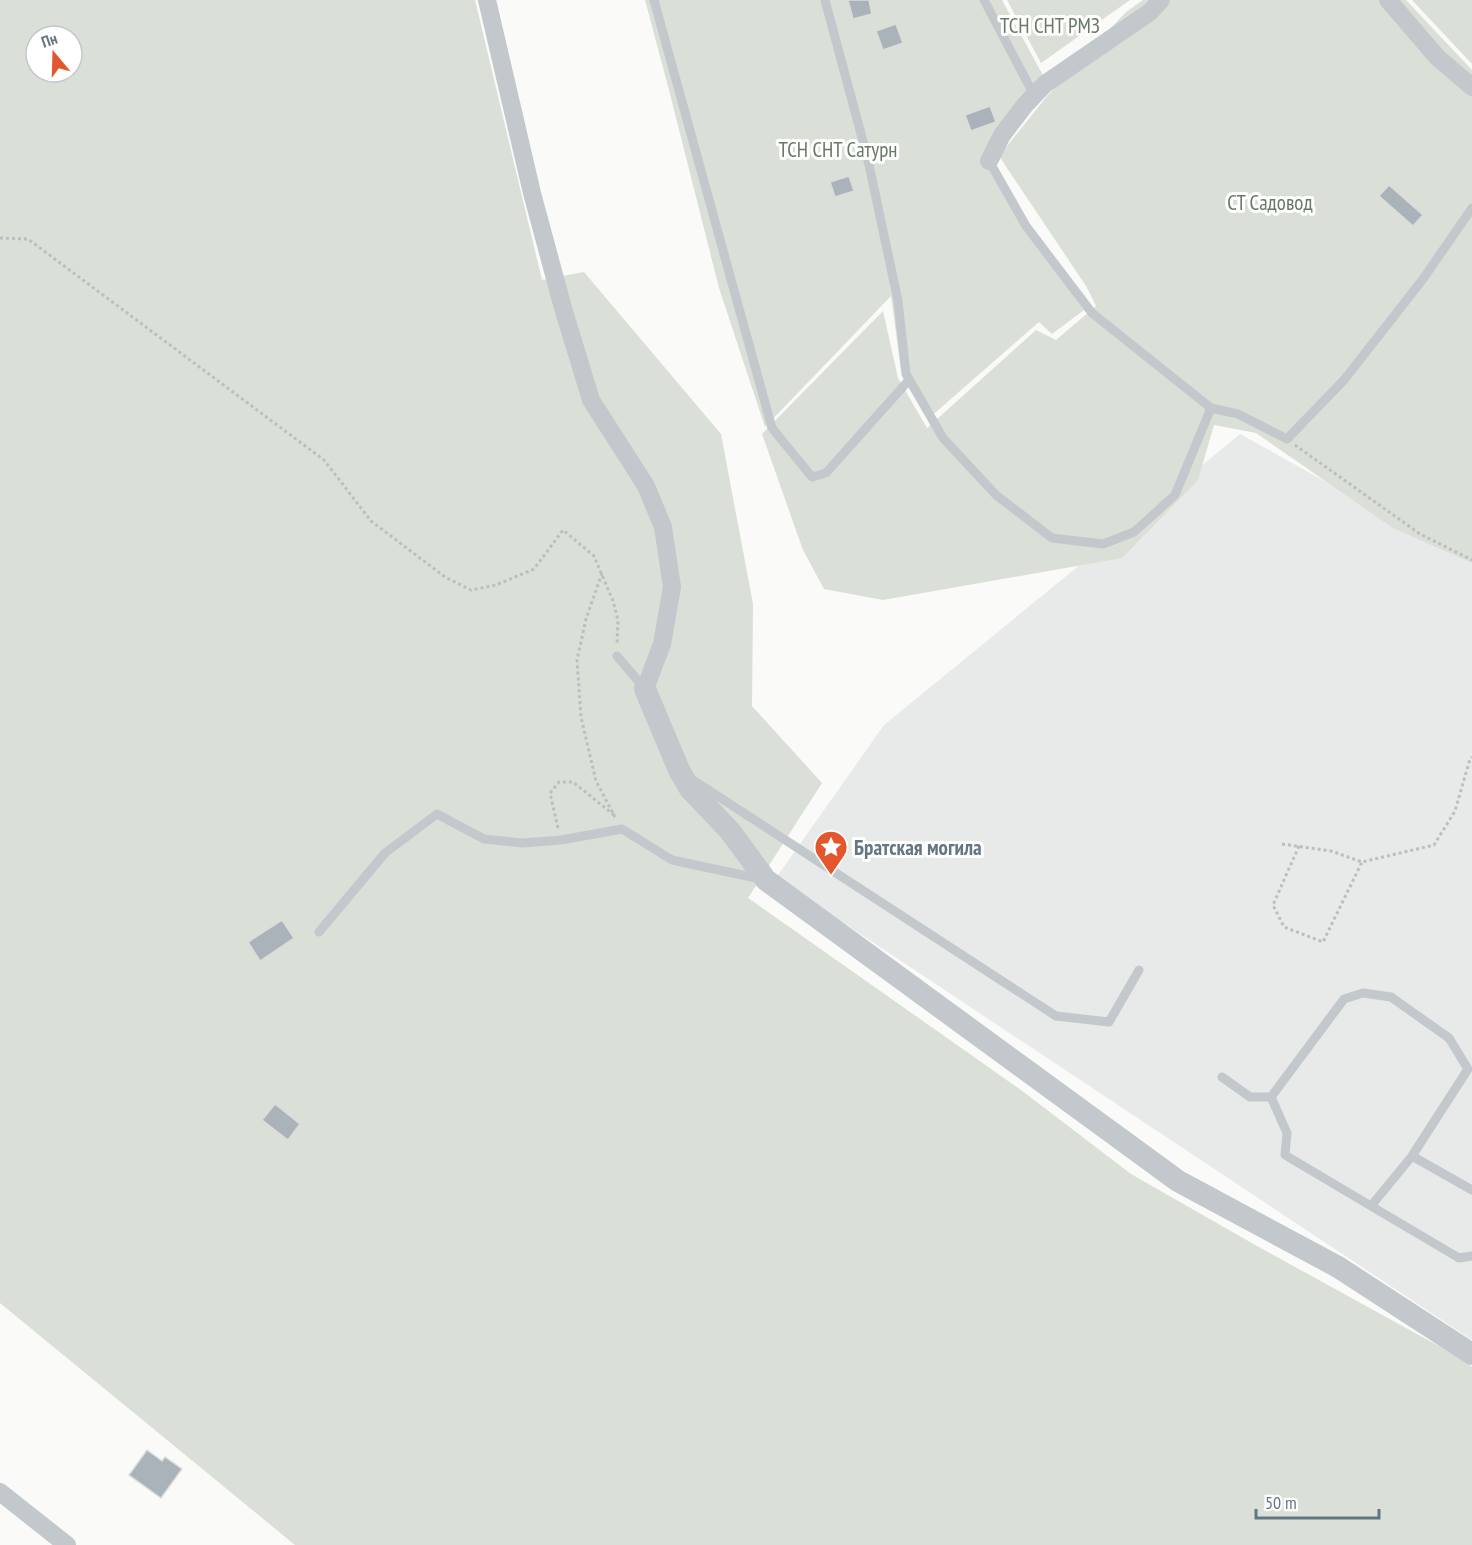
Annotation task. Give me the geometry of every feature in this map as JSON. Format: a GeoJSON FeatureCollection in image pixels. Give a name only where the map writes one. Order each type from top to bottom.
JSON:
{"type":"FeatureCollection","features":[{"type":"Feature","properties":{"kind":"street"},"geometry":{"type":"LineString","coordinates":[[487,0],[535,204],[591,400],[646,486],[663,527],[672,587],[662,644],[645,689],[679,770],[690,789],[730,831],[766,880],[1178,1181],[1338,1267],[1472,1354]]}},
{"type":"Feature","properties":{"kind":"street"},"geometry":{"type":"LineString","coordinates":[[989,161],[1002,135],[1024,105],[1045,84],[1150,12],[1161,0]]}},
{"type":"Feature","properties":{"kind":"street"},"geometry":{"type":"LineString","coordinates":[[1388,0],[1437,57],[1472,87]]}},
{"type":"Feature","properties":{"kind":"street"},"geometry":{"type":"LineString","coordinates":[[0,1492],[68,1545]]}},
{"type":"Feature","properties":{"kind":"lane"},"geometry":{"type":"LineString","coordinates":[[654,0],[772,428],[812,477],[826,473],[909,380]]}},
{"type":"Feature","properties":{"kind":"lane"},"geometry":{"type":"LineString","coordinates":[[825,0],[870,171],[898,301],[906,374],[944,438],[996,495],[1052,538],[1103,544],[1134,532],[1175,495],[1211,408]]}},
{"type":"Feature","properties":{"kind":"lane"},"geometry":{"type":"LineString","coordinates":[[984,0],[1034,96]]}},
{"type":"Feature","properties":{"kind":"lane"},"geometry":{"type":"LineString","coordinates":[[989,161],[1026,226],[1092,313],[1211,408],[1238,414],[1287,439],[1344,380],[1423,279],[1472,208]]}},
{"type":"Feature","properties":{"kind":"lane"},"geometry":{"type":"LineString","coordinates":[[617,656],[645,689]]}},
{"type":"Feature","properties":{"kind":"lane"},"geometry":{"type":"LineString","coordinates":[[679,770],[1056,1016],[1109,1022],[1139,970]]}},
{"type":"Feature","properties":{"kind":"lane"},"geometry":{"type":"LineString","coordinates":[[320,932],[385,853],[437,814],[484,838],[522,843],[561,840],[622,829],[672,860],[766,880]]}},
{"type":"Feature","properties":{"kind":"lane"},"geometry":{"type":"LineString","coordinates":[[1271,1097],[1344,999],[1363,993],[1390,997],[1449,1038],[1468,1069],[1412,1156],[1371,1206]]}},
{"type":"Feature","properties":{"kind":"lane"},"geometry":{"type":"LineString","coordinates":[[1222,1077],[1250,1097],[1271,1097]]}},
{"type":"Feature","properties":{"kind":"lane"},"geometry":{"type":"LineString","coordinates":[[1271,1097],[1287,1133],[1285,1155],[1459,1258],[1472,1256]]}},
{"type":"Feature","properties":{"kind":"lane"},"geometry":{"type":"LineString","coordinates":[[1412,1156],[1472,1190]]}},
{"type":"Feature","properties":{"kind":"path"},"geometry":{"type":"LineString","coordinates":[[0,238],[28,239],[315,453],[324,460],[371,521],[445,577],[471,590],[496,585],[534,569],[563,530],[594,556],[602,573],[614,601],[618,620],[617,656]]}},
{"type":"Feature","properties":{"kind":"path"},"geometry":{"type":"LineString","coordinates":[[1287,439],[1420,534],[1472,560]]}},
{"type":"Feature","properties":{"kind":"path"},"geometry":{"type":"LineString","coordinates":[[602,573],[586,619],[577,660],[581,717],[596,781],[622,829]]}},
{"type":"Feature","properties":{"kind":"path"},"geometry":{"type":"LineString","coordinates":[[1282,844],[1331,851],[1362,862],[1434,845],[1455,811],[1472,757]]}},
{"type":"Feature","properties":{"kind":"path"},"geometry":{"type":"LineString","coordinates":[[561,840],[550,793],[559,782],[573,782],[615,816]]}},
{"type":"Feature","properties":{"kind":"path"},"geometry":{"type":"LineString","coordinates":[[1299,846],[1273,905],[1284,927],[1323,942],[1362,862]]}},
{"type":"Feature","properties":{"kind":"shaded area"},"geometry":{"type":"Polygon","coordinates":[[[1240,434],[1472,563],[1472,1340],[776,878],[884,725],[1240,434]]]}},
{"type":"Feature","properties":{"kind":"green space"},"geometry":{"type":"Polygon","coordinates":[[[0,0],[475,0],[542,280],[584,272],[721,434],[753,604],[752,706],[822,783],[748,898],[1021,1090],[1131,1174],[1466,1361],[1472,1367],[1472,1545],[295,1545],[0,1303],[0,0]]]}},
{"type":"Feature","properties":{"kind":"green space","name":"ТСН СНТ Сатурн"},"geometry":{"type":"Polygon","coordinates":[[[645,0],[1002,0],[1045,79],[987,160],[1037,246],[1084,310],[1052,334],[1039,322],[928,419],[901,370],[891,296],[765,427],[719,288],[645,0]]]}},
{"type":"Feature","properties":{"kind":"green space","name":"ТСН СНТ РМЗ"},"geometry":{"type":"Polygon","coordinates":[[[1007,0],[1130,0],[1041,63],[1007,0]]]}},
{"type":"Feature","properties":{"kind":"green space","name":"СТ Садовод"},"geometry":{"type":"Polygon","coordinates":[[[1143,0],[1406,0],[1472,70],[1472,563],[1393,528],[1256,433],[1214,425],[1198,480],[1122,558],[883,600],[824,589],[803,550],[762,434],[883,311],[898,378],[927,428],[1036,330],[1056,340],[1096,306],[1086,286],[999,156],[1048,95],[1126,12],[1143,0]]]}},
{"type":"Feature","properties":{"kind":"green space"},"geometry":{"type":"Polygon","coordinates":[[[1412,0],[1472,0],[1472,64],[1412,0]]]}},
{"type":"Feature","properties":{"kind":"building"},"geometry":{"type":"Polygon","coordinates":[[[848,0],[869,0],[872,14],[853,19],[848,0]]]}},
{"type":"Feature","properties":{"kind":"building"},"geometry":{"type":"Polygon","coordinates":[[[896,24],[903,43],[883,50],[876,31],[896,24]]]}},
{"type":"Feature","properties":{"kind":"building"},"geometry":{"type":"Polygon","coordinates":[[[990,106],[996,122],[971,131],[965,115],[990,106]]]}},
{"type":"Feature","properties":{"kind":"building"},"geometry":{"type":"Polygon","coordinates":[[[849,176],[854,191],[835,197],[830,182],[849,176]]]}},
{"type":"Feature","properties":{"kind":"building"},"geometry":{"type":"Polygon","coordinates":[[[1389,185],[1423,215],[1413,226],[1379,196],[1389,185]]]}},
{"type":"Feature","properties":{"kind":"building"},"geometry":{"type":"Polygon","coordinates":[[[282,920],[294,938],[260,961],[248,942],[282,920]]]}},
{"type":"Feature","properties":{"kind":"building"},"geometry":{"type":"Polygon","coordinates":[[[275,1104],[300,1124],[288,1140],[262,1120],[275,1104]]]}},
{"type":"Feature","properties":{"kind":"building"},"geometry":{"type":"Polygon","coordinates":[[[147,1450],[162,1461],[165,1457],[182,1469],[161,1498],[129,1475],[147,1450]]]}},
{"type":"Feature","properties":{"kind":"place","name":"Братская могила"},"geometry":{"type":"Point","coordinates":[831,876]}}]}
